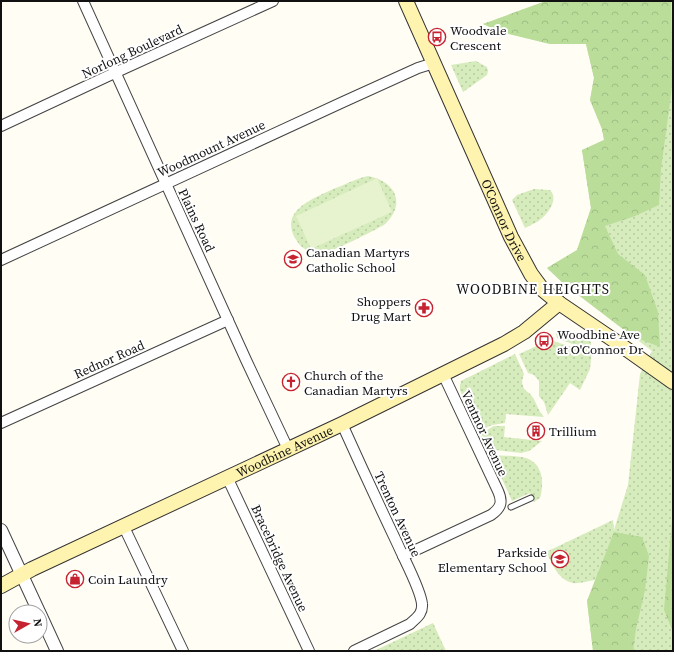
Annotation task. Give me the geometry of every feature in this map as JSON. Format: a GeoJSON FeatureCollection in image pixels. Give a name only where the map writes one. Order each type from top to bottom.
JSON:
{"type":"FeatureCollection","features":[{"type":"Feature","properties":{"kind":"main road","name":"O'Connor Drive"},"geometry":{"type":"LineString","coordinates":[[406,1],[513,242],[531,274],[542,289],[559,303],[673,382]]}},
{"type":"Feature","properties":{"kind":"main road","name":"Woodbine Avenue"},"geometry":{"type":"LineString","coordinates":[[1,586],[288,448],[342,424],[504,344],[524,332],[559,303]]}},
{"type":"Feature","properties":{"kind":"street","name":"Plains Road"},"geometry":{"type":"LineString","coordinates":[[83,1],[288,448]]}},
{"type":"Feature","properties":{"kind":"street","name":"Norlong Boulevard"},"geometry":{"type":"LineString","coordinates":[[1,126],[273,1]]}},
{"type":"Feature","properties":{"kind":"street","name":"Woodmount Avenue"},"geometry":{"type":"LineString","coordinates":[[1,260],[418,68],[434,63]]}},
{"type":"Feature","properties":{"kind":"street","name":"Rednor Road"},"geometry":{"type":"LineString","coordinates":[[1,422],[228,320]]}},
{"type":"Feature","properties":{"kind":"street","name":"Ventnor Avenue"},"geometry":{"type":"LineString","coordinates":[[442,374],[506,505]]}},
{"type":"Feature","properties":{"kind":"street","name":"Trenton Avenue"},"geometry":{"type":"LineString","coordinates":[[342,424],[403,556],[422,605],[421,613],[418,618],[410,624],[354,651]]}},
{"type":"Feature","properties":{"kind":"street","name":"Bracebridge Avenue"},"geometry":{"type":"LineString","coordinates":[[227,477],[309,651]]}},
{"type":"Feature","properties":{"kind":"street"},"geometry":{"type":"LineString","coordinates":[[403,556],[491,515],[506,505]]}},
{"type":"Feature","properties":{"kind":"street"},"geometry":{"type":"LineString","coordinates":[[124,527],[183,651]]}},
{"type":"Feature","properties":{"kind":"street"},"geometry":{"type":"LineString","coordinates":[[1,530],[35,604]]}},
{"type":"Feature","properties":{"kind":"street"},"geometry":{"type":"LineString","coordinates":[[48,632],[57,651]]}},
{"type":"Feature","properties":{"kind":"lane"},"geometry":{"type":"LineString","coordinates":[[506,505],[531,498]]}},
{"type":"Feature","properties":{"kind":"green space"},"geometry":{"type":"Polygon","coordinates":[[[546,1],[673,1],[673,651],[593,651],[587,601],[595,580],[578,583],[568,581],[559,575],[546,552],[613,520],[614,530],[628,485],[640,374],[652,351],[564,284],[547,268],[577,250],[591,208],[582,150],[604,140],[602,129],[590,100],[594,78],[586,44],[550,44],[501,32],[483,24],[546,1]]]}},
{"type":"Feature","properties":{"kind":"green space"},"geometry":{"type":"Polygon","coordinates":[[[546,1],[671,1],[673,80],[661,169],[659,205],[635,216],[605,226],[618,254],[645,275],[658,312],[660,347],[632,336],[564,284],[547,268],[577,250],[591,208],[582,150],[604,140],[602,129],[590,100],[594,78],[586,44],[550,44],[501,32],[483,24],[546,1]]]}},
{"type":"Feature","properties":{"kind":"green space"},"geometry":{"type":"Polygon","coordinates":[[[476,61],[487,67],[487,75],[463,92],[451,65],[476,61]]]}},
{"type":"Feature","properties":{"kind":"green space"},"geometry":{"type":"Polygon","coordinates":[[[368,176],[386,183],[395,195],[395,210],[384,225],[327,252],[313,253],[301,246],[292,231],[291,222],[299,208],[314,198],[354,180],[368,176]]]}},
{"type":"Feature","properties":{"kind":"green space"},"geometry":{"type":"Polygon","coordinates":[[[377,178],[392,212],[311,249],[296,216],[377,178]]]}},
{"type":"Feature","properties":{"kind":"green space"},"geometry":{"type":"Polygon","coordinates":[[[534,189],[550,190],[553,194],[553,203],[548,212],[541,219],[525,228],[512,200],[517,195],[534,189]]]}},
{"type":"Feature","properties":{"kind":"green space"},"geometry":{"type":"Polygon","coordinates":[[[561,329],[576,333],[591,342],[591,345],[575,345],[557,338],[557,331],[561,329]]]}},
{"type":"Feature","properties":{"kind":"green space"},"geometry":{"type":"Polygon","coordinates":[[[550,340],[575,348],[592,349],[590,369],[580,390],[570,383],[548,415],[544,402],[539,396],[539,381],[534,375],[528,373],[519,354],[550,340]]]}},
{"type":"Feature","properties":{"kind":"green space"},"geometry":{"type":"Polygon","coordinates":[[[515,354],[524,374],[522,384],[525,390],[533,398],[544,417],[506,414],[505,423],[492,425],[479,431],[460,390],[461,381],[515,354]]]}},
{"type":"Feature","properties":{"kind":"green space"},"geometry":{"type":"Polygon","coordinates":[[[494,426],[505,426],[504,437],[542,441],[529,451],[521,453],[488,449],[480,434],[494,426]]]}},
{"type":"Feature","properties":{"kind":"green space"},"geometry":{"type":"Polygon","coordinates":[[[491,455],[517,456],[532,461],[536,465],[541,475],[542,487],[540,498],[534,502],[530,493],[512,501],[491,455]]]}},
{"type":"Feature","properties":{"kind":"green space"},"geometry":{"type":"Polygon","coordinates":[[[673,509],[673,632],[664,610],[673,509]]]}},
{"type":"Feature","properties":{"kind":"green space"},"geometry":{"type":"Polygon","coordinates":[[[614,532],[642,537],[649,556],[645,590],[636,629],[633,651],[593,651],[587,601],[614,532]]]}},
{"type":"Feature","properties":{"kind":"green space"},"geometry":{"type":"Polygon","coordinates":[[[433,623],[446,651],[374,651],[433,623]]]}},
{"type":"Feature","properties":{"kind":"place","name":"Woodvale Crescent"},"geometry":{"type":"Point","coordinates":[437,37]}},
{"type":"Feature","properties":{"kind":"place","name":"Canadian Martyrs Catholic School"},"geometry":{"type":"Point","coordinates":[293,259]}},
{"type":"Feature","properties":{"kind":"place","name":"Shoppers Drug Mart"},"geometry":{"type":"Point","coordinates":[424,308]}},
{"type":"Feature","properties":{"kind":"place","name":"Woodbine Ave at O'Connor Dr"},"geometry":{"type":"Point","coordinates":[544,341]}},
{"type":"Feature","properties":{"kind":"place","name":"Church of the Canadian Martyrs"},"geometry":{"type":"Point","coordinates":[291,382]}},
{"type":"Feature","properties":{"kind":"place","name":"Trillium"},"geometry":{"type":"Point","coordinates":[536,431]}},
{"type":"Feature","properties":{"kind":"place","name":"Parkside Elementary School"},"geometry":{"type":"Point","coordinates":[560,559]}},
{"type":"Feature","properties":{"kind":"place","name":"Coin Laundry"},"geometry":{"type":"Point","coordinates":[75,579]}},
{"type":"Feature","properties":{"kind":"district","name":"WOODBINE HEIGHTS"},"geometry":{"type":"Point","coordinates":[533,289]}}]}
